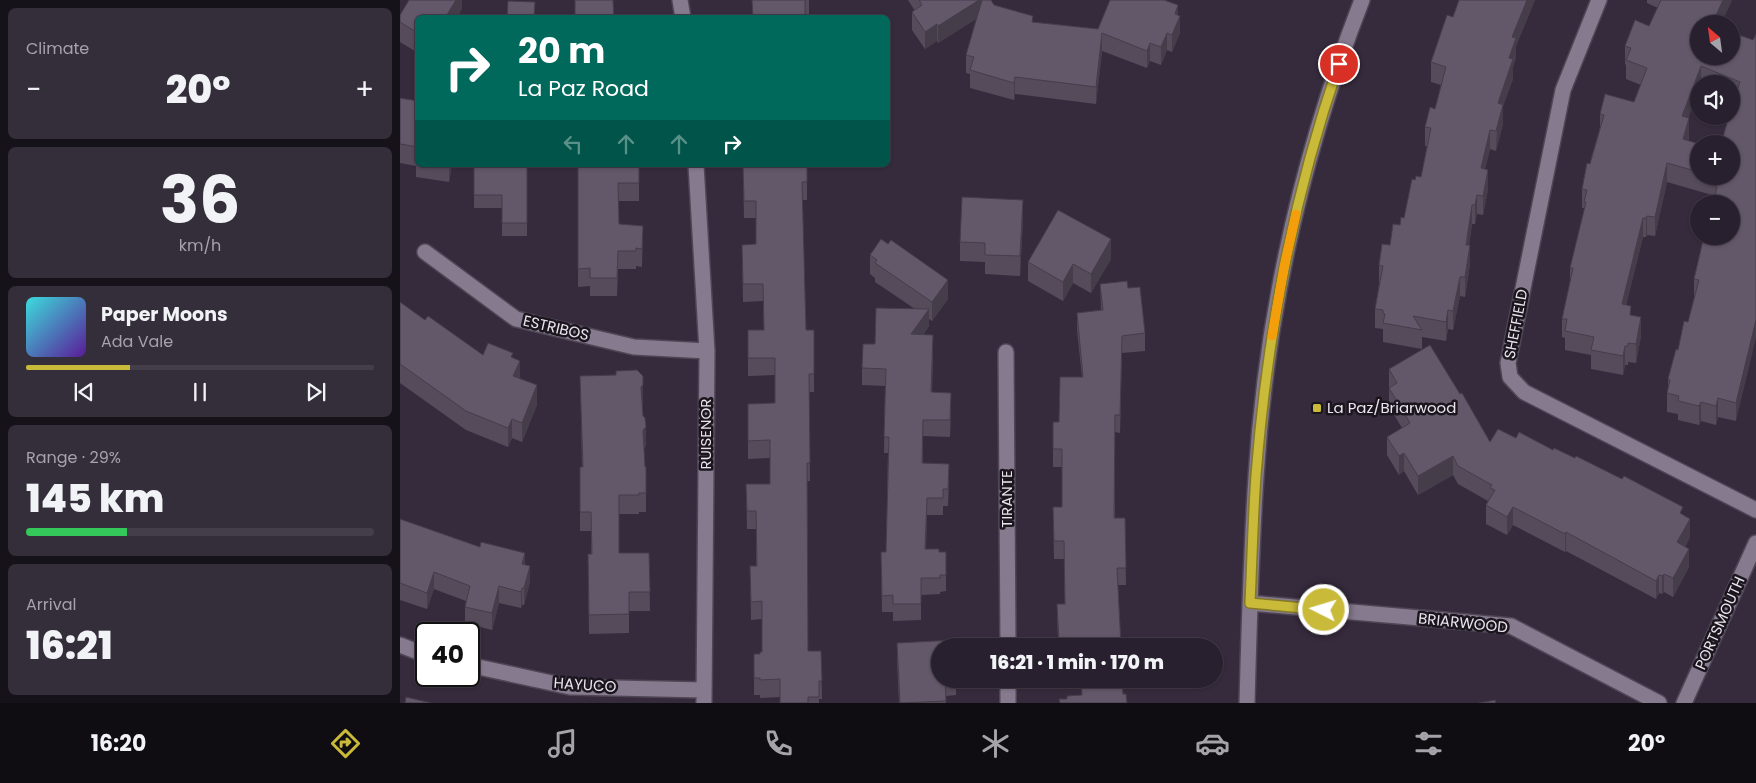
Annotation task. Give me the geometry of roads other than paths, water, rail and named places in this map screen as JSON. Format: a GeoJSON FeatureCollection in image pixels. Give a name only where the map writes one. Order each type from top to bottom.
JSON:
{"type":"FeatureCollection","features":[{"type":"Feature","properties":{"kind":"street"},"geometry":{"type":"LineString","coordinates":[[680,0],[682,15]]}},
{"type":"Feature","properties":{"kind":"street"},"geometry":{"type":"LineString","coordinates":[[1247,703],[1256,476],[1262,410],[1273,332],[1294,221],[1318,128],[1362,0]]}},
{"type":"Feature","properties":{"kind":"street","name":"SHEFFIELD"},"geometry":{"type":"LineString","coordinates":[[1599,0],[1564,90],[1508,363],[1510,377],[1524,392],[1756,510]]}},
{"type":"Feature","properties":{"kind":"street","name":"RUISENOR"},"geometry":{"type":"LineString","coordinates":[[696,167],[707,351],[704,696]]}},
{"type":"Feature","properties":{"kind":"street","name":"ESTRIBOS"},"geometry":{"type":"LineString","coordinates":[[425,252],[516,319],[634,347],[707,351]]}},
{"type":"Feature","properties":{"kind":"street","name":"TIRANTE"},"geometry":{"type":"LineString","coordinates":[[1006,352],[1008,638]]}},
{"type":"Feature","properties":{"kind":"street","name":"PORTSMOUTH"},"geometry":{"type":"LineString","coordinates":[[1684,703],[1756,543]]}},
{"type":"Feature","properties":{"kind":"street","name":"BRIARWOOD"},"geometry":{"type":"LineString","coordinates":[[1250,603],[1511,626],[1660,703]]}},
{"type":"Feature","properties":{"kind":"street"},"geometry":{"type":"LineString","coordinates":[[400,645],[415,651]]}},
{"type":"Feature","properties":{"kind":"street","name":"HAYUCO"},"geometry":{"type":"LineString","coordinates":[[480,667],[570,687],[704,696]]}},
{"type":"Feature","properties":{"kind":"street"},"geometry":{"type":"LineString","coordinates":[[1008,688],[1008,703]]}},
{"type":"Feature","properties":{"kind":"place","name":"La Paz/Briarwood"},"geometry":{"type":"Point","coordinates":[1317,408]}}]}
